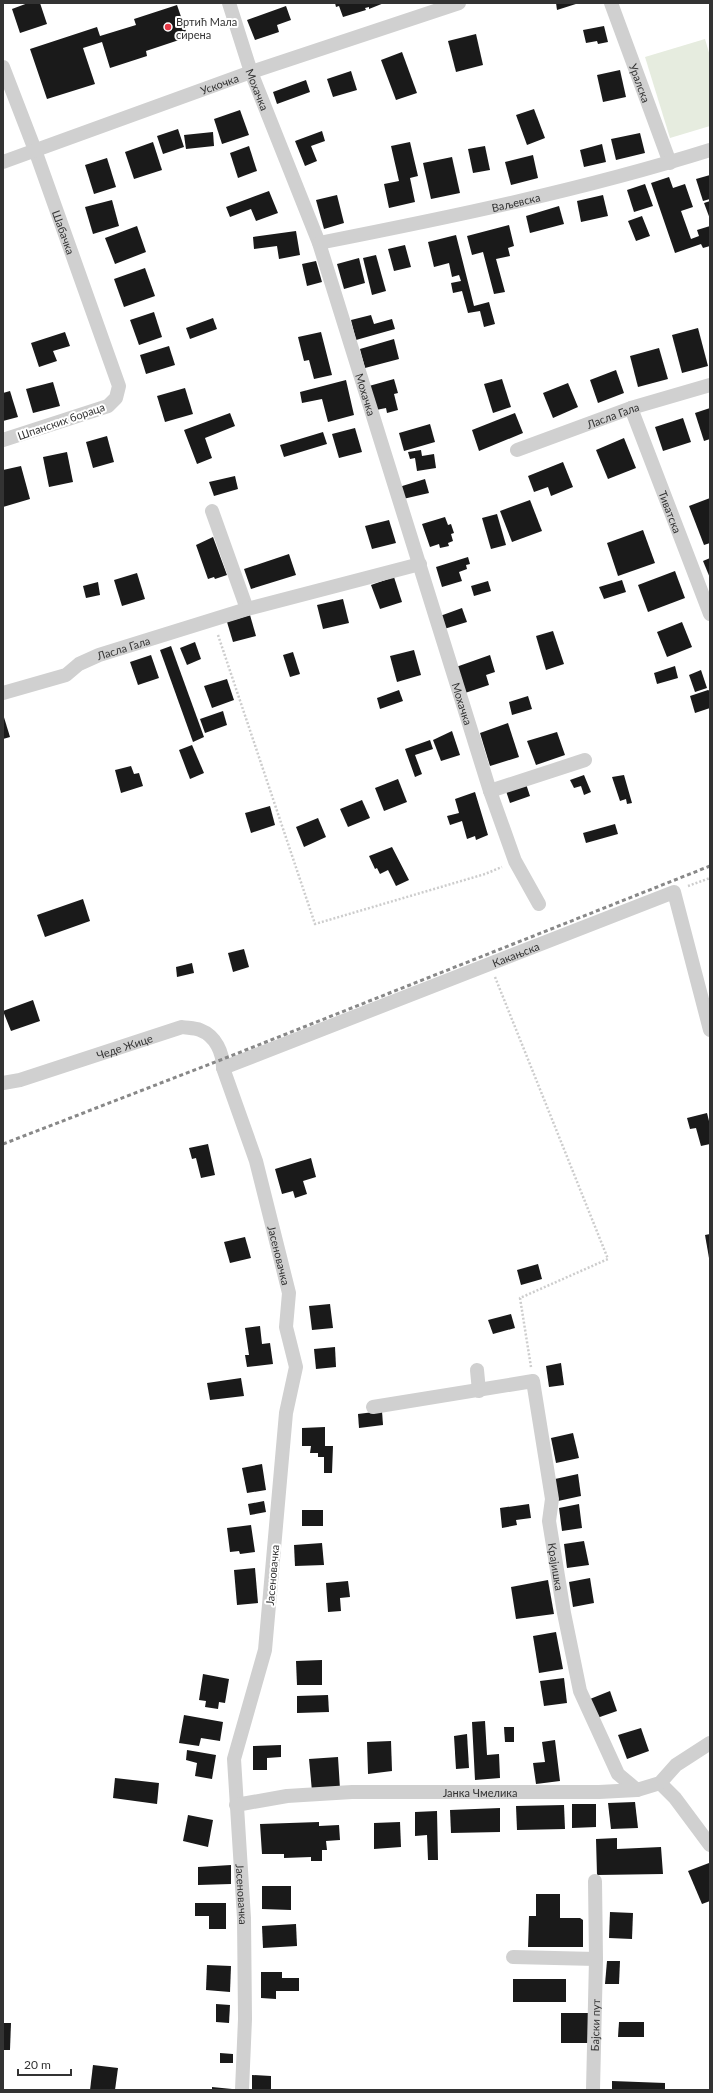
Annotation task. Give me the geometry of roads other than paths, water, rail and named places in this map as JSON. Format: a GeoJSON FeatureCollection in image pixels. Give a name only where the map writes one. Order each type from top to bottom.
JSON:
{"type":"FeatureCollection","features":[{"type":"Feature","properties":{"kind":"street","name":"Мохачка"},"geometry":{"type":"LineString","coordinates":[[229,3],[251,72],[319,243],[490,791],[515,861],[539,904]]}},
{"type":"Feature","properties":{"kind":"street","name":"Ускочка"},"geometry":{"type":"LineString","coordinates":[[3,162],[420,9],[459,3]]}},
{"type":"Feature","properties":{"kind":"street","name":"Уралска"},"geometry":{"type":"LineString","coordinates":[[611,3],[670,162]]}},
{"type":"Feature","properties":{"kind":"street","name":"Шабачка"},"geometry":{"type":"LineString","coordinates":[[3,67],[35,150],[119,386],[116,398]]}},
{"type":"Feature","properties":{"kind":"street","name":"Ваљевска"},"geometry":{"type":"LineString","coordinates":[[319,243],[492,209],[710,150]]}},
{"type":"Feature","properties":{"kind":"street","name":"Ласла Гала"},"geometry":{"type":"LineString","coordinates":[[517,450],[631,408],[710,385]]}},
{"type":"Feature","properties":{"kind":"street","name":"Шпанских бораца"},"geometry":{"type":"LineString","coordinates":[[3,440],[108,406],[116,398]]}},
{"type":"Feature","properties":{"kind":"street","name":"Тиватска"},"geometry":{"type":"LineString","coordinates":[[631,408],[710,614]]}},
{"type":"Feature","properties":{"kind":"street"},"geometry":{"type":"LineString","coordinates":[[212,511],[246,609]]}},
{"type":"Feature","properties":{"kind":"street","name":"Ласла Гала"},"geometry":{"type":"LineString","coordinates":[[3,693],[66,675],[79,664],[99,655],[246,609],[420,564]]}},
{"type":"Feature","properties":{"kind":"street"},"geometry":{"type":"LineString","coordinates":[[490,791],[585,760]]}},
{"type":"Feature","properties":{"kind":"street","name":"Какањска"},"geometry":{"type":"LineString","coordinates":[[224,1068],[674,892],[710,1030]]}},
{"type":"Feature","properties":{"kind":"street","name":"Чеде Жице"},"geometry":{"type":"LineString","coordinates":[[3,1083],[20,1080],[182,1027],[200,1029],[210,1037],[218,1046],[223,1059],[224,1068]]}},
{"type":"Feature","properties":{"kind":"street","name":"Јасеновачка"},"geometry":{"type":"LineString","coordinates":[[224,1068],[256,1161],[289,1293],[286,1327],[296,1367],[286,1413],[266,1650],[234,1759],[244,1918],[245,2019],[242,2090]]}},
{"type":"Feature","properties":{"kind":"street"},"geometry":{"type":"LineString","coordinates":[[373,1407],[479,1390],[477,1370]]}},
{"type":"Feature","properties":{"kind":"street","name":"Крајишка"},"geometry":{"type":"LineString","coordinates":[[479,1390],[533,1381],[552,1499],[549,1521],[564,1613],[580,1691],[618,1774],[637,1790]]}},
{"type":"Feature","properties":{"kind":"street"},"geometry":{"type":"LineString","coordinates":[[710,1743],[676,1765],[660,1783],[674,1798],[710,1845]]}},
{"type":"Feature","properties":{"kind":"street","name":"Јанка Чмелика"},"geometry":{"type":"LineString","coordinates":[[236,1805],[287,1796],[352,1792],[591,1792],[637,1790],[660,1783]]}},
{"type":"Feature","properties":{"kind":"street","name":"Бајски пут"},"geometry":{"type":"LineString","coordinates":[[593,2090],[596,1960],[595,1881]]}},
{"type":"Feature","properties":{"kind":"street"},"geometry":{"type":"LineString","coordinates":[[513,1957],[596,1960]]}},
{"type":"Feature","properties":{"kind":"railway"},"geometry":{"type":"LineString","coordinates":[[3,1144],[223,1059],[710,866]]}},
{"type":"Feature","properties":{"kind":"place","name":"Вртић Мала сирена"},"geometry":{"type":"Point","coordinates":[168,27]}}]}
